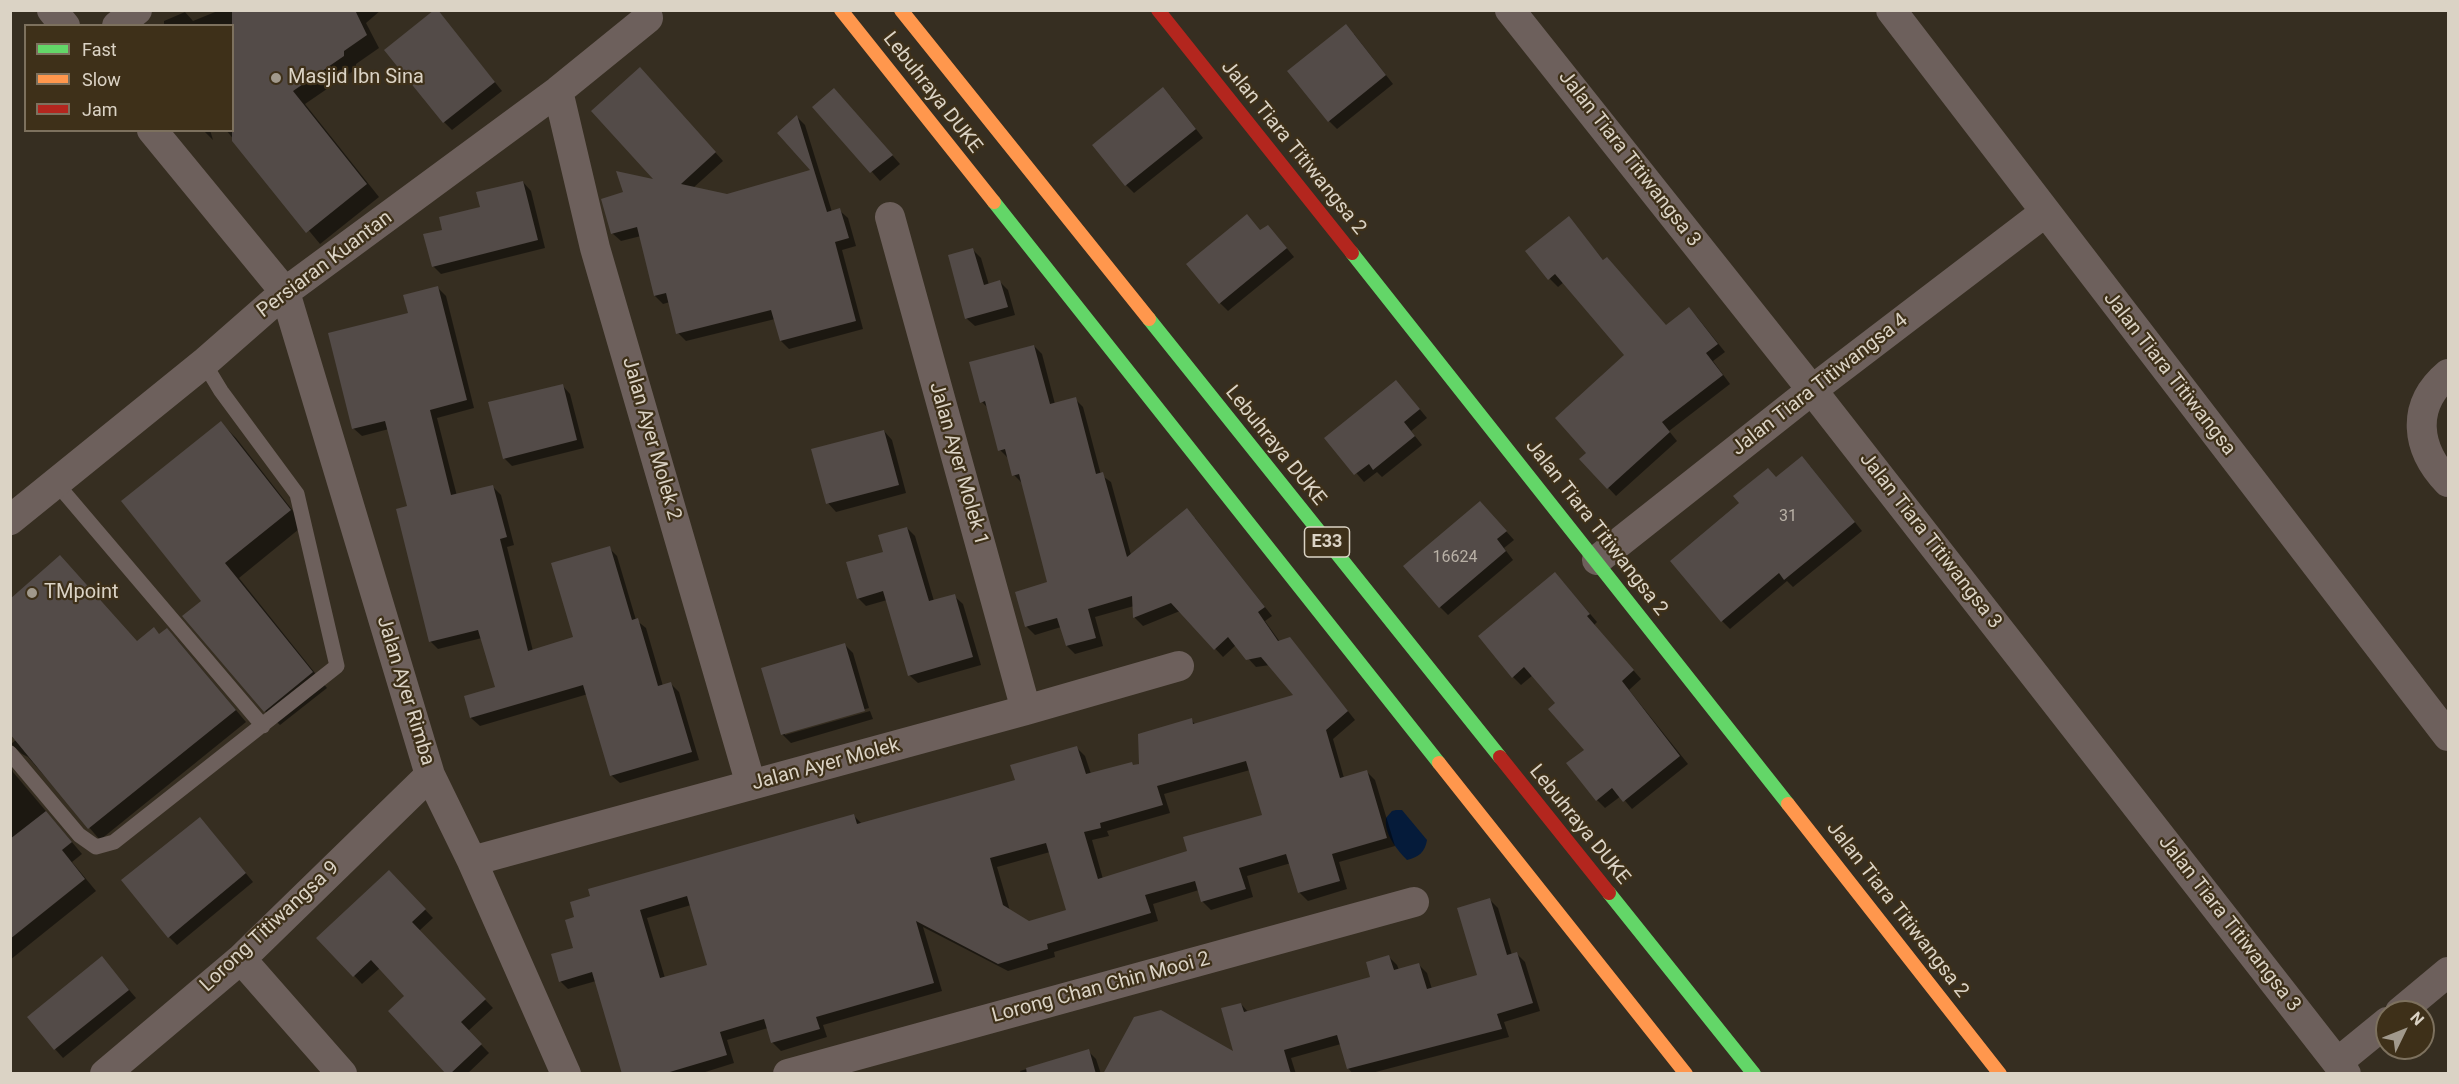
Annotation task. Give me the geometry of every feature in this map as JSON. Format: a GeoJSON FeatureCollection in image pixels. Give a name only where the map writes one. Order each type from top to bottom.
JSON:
{"type":"FeatureCollection","features":[{"type":"Feature","properties":{"kind":"main road","name":"Lebuhraya DUKE"},"geometry":{"type":"LineString","coordinates":[[841,10],[1686,1074]]}},
{"type":"Feature","properties":{"kind":"main road","name":"Lebuhraya DUKE"},"geometry":{"type":"LineString","coordinates":[[901,10],[1754,1074]]}},
{"type":"Feature","properties":{"kind":"main road","name":"Jalan Tiara Titiwangsa 2"},"geometry":{"type":"LineString","coordinates":[[1158,10],[1597,560],[2000,1074]]}},
{"type":"Feature","properties":{"kind":"street"},"geometry":{"type":"LineString","coordinates":[[52,10],[63,24]]}},
{"type":"Feature","properties":{"kind":"street"},"geometry":{"type":"LineString","coordinates":[[120,24],[137,10]]}},
{"type":"Feature","properties":{"kind":"street","name":"Jalan Tiara Titiwangsa 3"},"geometry":{"type":"LineString","coordinates":[[1510,10],[1812,390],[2342,1068]]}},
{"type":"Feature","properties":{"kind":"street","name":"Jalan Tiara Titiwangsa"},"geometry":{"type":"LineString","coordinates":[[1891,10],[2044,213],[2448,736]]}},
{"type":"Feature","properties":{"kind":"street","name":"Persiaran Kuantan"},"geometry":{"type":"LineString","coordinates":[[10,520],[204,363],[285,292],[558,91],[648,18]]}},
{"type":"Feature","properties":{"kind":"street","name":"Jalan Ayer Molek 2"},"geometry":{"type":"LineString","coordinates":[[558,91],[595,248],[751,785]]}},
{"type":"Feature","properties":{"kind":"street"},"geometry":{"type":"LineString","coordinates":[[154,132],[285,292]]}},
{"type":"Feature","properties":{"kind":"street","name":"Jalan Tiara Titiwangsa 4"},"geometry":{"type":"LineString","coordinates":[[1597,560],[1812,390],[2044,213]]}},
{"type":"Feature","properties":{"kind":"street","name":"Jalan Ayer Molek 1"},"geometry":{"type":"LineString","coordinates":[[890,217],[1026,710]]}},
{"type":"Feature","properties":{"kind":"street","name":"Jalan Ayer Rimba"},"geometry":{"type":"LineString","coordinates":[[285,292],[430,775],[472,861],[566,1074]]}},
{"type":"Feature","properties":{"kind":"street"},"geometry":{"type":"LineString","coordinates":[[2448,374],[2440,381],[2421,416],[2424,446],[2433,467],[2448,482]]}},
{"type":"Feature","properties":{"kind":"street","name":"Jalan Ayer Molek"},"geometry":{"type":"LineString","coordinates":[[472,861],[1179,666]]}},
{"type":"Feature","properties":{"kind":"street","name":"Lorong Titiwangsa 9"},"geometry":{"type":"LineString","coordinates":[[105,1074],[241,959],[430,775]]}},
{"type":"Feature","properties":{"kind":"street","name":"Lorong Chan Chin Mooi 2"},"geometry":{"type":"LineString","coordinates":[[788,1074],[1414,902]]}},
{"type":"Feature","properties":{"kind":"street"},"geometry":{"type":"LineString","coordinates":[[241,959],[342,1074]]}},
{"type":"Feature","properties":{"kind":"street"},"geometry":{"type":"LineString","coordinates":[[2414,1000],[2448,972]]}},
{"type":"Feature","properties":{"kind":"street"},"geometry":{"type":"LineString","coordinates":[[2342,1068],[2375,1034]]}},
{"type":"Feature","properties":{"kind":"lane"},"geometry":{"type":"LineString","coordinates":[[10,753],[79,835],[96,847],[114,842],[337,666],[297,494],[221,391],[204,363]]}},
{"type":"Feature","properties":{"kind":"lane"},"geometry":{"type":"LineString","coordinates":[[57,484],[263,726]]}},
{"type":"Feature","properties":{"kind":"water"},"geometry":{"type":"Polygon","coordinates":[[[1396,810],[1402,810],[1427,840],[1421,853],[1407,860],[1395,847],[1387,830],[1386,818],[1396,810]]]}},
{"type":"Feature","properties":{"kind":"building"},"geometry":{"type":"Polygon","coordinates":[[[232,10],[355,10],[367,35],[344,51],[344,56],[293,91],[367,184],[306,233],[232,141],[232,132],[234,132],[234,24],[232,24],[232,10]]]}},
{"type":"Feature","properties":{"kind":"building"},"geometry":{"type":"Polygon","coordinates":[[[434,10],[438,10],[495,82],[443,123],[384,50],[434,10]]]}},
{"type":"Feature","properties":{"kind":"building"},"geometry":{"type":"Polygon","coordinates":[[[1346,24],[1386,75],[1328,122],[1287,71],[1346,24]]]}},
{"type":"Feature","properties":{"kind":"building"},"geometry":{"type":"Polygon","coordinates":[[[640,67],[716,152],[681,184],[727,194],[810,170],[777,133],[797,115],[827,212],[840,208],[849,238],[835,242],[856,321],[780,341],[771,310],[676,334],[666,293],[654,296],[637,227],[611,234],[601,199],[623,192],[616,171],[653,179],[591,111],[640,67]]]}},
{"type":"Feature","properties":{"kind":"building"},"geometry":{"type":"Polygon","coordinates":[[[1163,87],[1196,129],[1125,186],[1092,145],[1163,87]]]}},
{"type":"Feature","properties":{"kind":"building"},"geometry":{"type":"Polygon","coordinates":[[[834,88],[893,155],[870,173],[812,107],[834,88]]]}},
{"type":"Feature","properties":{"kind":"building"},"geometry":{"type":"Polygon","coordinates":[[[523,181],[538,240],[432,267],[423,234],[442,230],[439,217],[480,207],[476,192],[523,181]]]}},
{"type":"Feature","properties":{"kind":"building"},"geometry":{"type":"Polygon","coordinates":[[[1247,214],[1260,230],[1268,225],[1287,248],[1219,304],[1186,264],[1247,214]]]}},
{"type":"Feature","properties":{"kind":"building"},"geometry":{"type":"Polygon","coordinates":[[[1569,216],[1603,260],[1607,257],[1666,325],[1689,307],[1718,344],[1706,353],[1723,375],[1662,422],[1670,432],[1607,489],[1579,459],[1586,453],[1555,418],[1624,355],[1555,274],[1548,280],[1525,251],[1569,216]]]}},
{"type":"Feature","properties":{"kind":"building"},"geometry":{"type":"Polygon","coordinates":[[[973,248],[984,285],[1000,280],[1008,307],[965,319],[948,255],[973,248]]]}},
{"type":"Feature","properties":{"kind":"building"},"geometry":{"type":"Polygon","coordinates":[[[438,286],[467,400],[430,410],[451,495],[493,485],[507,537],[500,539],[528,651],[573,637],[551,563],[610,546],[632,620],[638,618],[658,686],[671,682],[692,752],[610,776],[583,685],[470,718],[464,696],[495,687],[478,630],[429,642],[396,509],[407,506],[385,421],[352,429],[328,333],[408,313],[403,295],[438,286]]]}},
{"type":"Feature","properties":{"kind":"building"},"geometry":{"type":"Polygon","coordinates":[[[1034,345],[1050,404],[1076,397],[1096,474],[1103,472],[1127,557],[1187,508],[1265,607],[1258,612],[1278,641],[1290,637],[1348,711],[1326,730],[1340,778],[1367,770],[1387,838],[1332,854],[1340,881],[1298,893],[1286,854],[1239,868],[1246,889],[1201,902],[1195,881],[1145,895],[1151,913],[1047,944],[1048,949],[998,964],[916,921],[934,983],[816,1017],[820,1029],[771,1043],[764,1019],[720,1032],[727,1055],[663,1074],[622,1074],[592,972],[559,982],[551,954],[573,948],[565,920],[574,917],[570,902],[590,896],[588,889],[854,814],[857,824],[1015,780],[1010,765],[1077,746],[1086,774],[1132,762],[1133,765],[1139,764],[1138,734],[1192,718],[1193,724],[1293,695],[1261,657],[1246,660],[1228,637],[1214,650],[1171,603],[1133,618],[1132,596],[1088,609],[1096,638],[1066,646],[1057,618],[1025,627],[1015,592],[1047,582],[1019,474],[1012,476],[1005,449],[998,451],[985,401],[980,403],[969,362],[1034,345]],[[1246,761],[1157,786],[1163,805],[1100,823],[1101,828],[1084,832],[1098,879],[1187,851],[1183,837],[1262,815],[1246,761]],[[1046,843],[990,858],[1003,905],[1029,921],[1066,910],[1046,843]],[[687,896],[640,910],[660,978],[707,965],[687,896]]]}},
{"type":"Feature","properties":{"kind":"building"},"geometry":{"type":"Polygon","coordinates":[[[1396,380],[1420,409],[1404,422],[1415,436],[1373,470],[1369,464],[1354,475],[1324,438],[1396,380]]]}},
{"type":"Feature","properties":{"kind":"building"},"geometry":{"type":"Polygon","coordinates":[[[563,384],[577,440],[503,459],[488,402],[563,384]]]}},
{"type":"Feature","properties":{"kind":"building"},"geometry":{"type":"Polygon","coordinates":[[[221,421],[291,510],[225,563],[313,672],[264,712],[182,616],[201,601],[121,501],[221,421]]]}},
{"type":"Feature","properties":{"kind":"building"},"geometry":{"type":"Polygon","coordinates":[[[884,430],[899,485],[826,504],[811,449],[884,430]]]}},
{"type":"Feature","properties":{"kind":"building"},"geometry":{"type":"Polygon","coordinates":[[[1802,456],[1855,522],[1784,580],[1779,573],[1721,622],[1670,561],[1739,503],[1733,496],[1768,468],[1776,477],[1802,456]]]}},
{"type":"Feature","properties":{"kind":"building"},"geometry":{"type":"Polygon","coordinates":[[[1480,501],[1507,531],[1497,539],[1506,551],[1439,608],[1403,566],[1480,501]]]}},
{"type":"Feature","properties":{"kind":"building"},"geometry":{"type":"Polygon","coordinates":[[[907,527],[929,601],[955,594],[973,657],[908,676],[883,591],[857,599],[846,562],[883,552],[878,535],[907,527]]]}},
{"type":"Feature","properties":{"kind":"building"},"geometry":{"type":"Polygon","coordinates":[[[60,555],[137,641],[154,627],[159,634],[167,628],[236,710],[88,829],[10,734],[10,599],[60,555]]]}},
{"type":"Feature","properties":{"kind":"building"},"geometry":{"type":"Polygon","coordinates":[[[1555,572],[1590,614],[1587,616],[1634,670],[1622,681],[1680,756],[1623,802],[1612,788],[1596,801],[1566,763],[1584,750],[1548,709],[1555,703],[1524,667],[1512,678],[1478,636],[1555,572]]]}},
{"type":"Feature","properties":{"kind":"building"},"geometry":{"type":"Polygon","coordinates":[[[845,643],[865,711],[781,735],[761,668],[845,643]]]}},
{"type":"Feature","properties":{"kind":"building"},"geometry":{"type":"Polygon","coordinates":[[[46,811],[72,842],[62,850],[85,879],[10,939],[10,839],[46,811]]]}},
{"type":"Feature","properties":{"kind":"building"},"geometry":{"type":"Polygon","coordinates":[[[200,817],[246,873],[168,938],[121,880],[200,817]]]}},
{"type":"Feature","properties":{"kind":"building"},"geometry":{"type":"Polygon","coordinates":[[[389,870],[426,909],[412,922],[486,999],[461,1022],[482,1044],[450,1074],[446,1074],[388,1011],[404,996],[371,960],[353,977],[316,938],[389,870]]]}},
{"type":"Feature","properties":{"kind":"building"},"geometry":{"type":"Polygon","coordinates":[[[1490,898],[1507,955],[1517,952],[1533,1003],[1497,1014],[1502,1029],[1347,1069],[1337,1035],[1284,1050],[1291,1074],[1103,1074],[1134,1017],[1161,1010],[1233,1051],[1221,1008],[1241,1003],[1244,1012],[1370,977],[1366,962],[1389,955],[1394,970],[1419,963],[1427,989],[1477,975],[1457,908],[1490,898]]]}},
{"type":"Feature","properties":{"kind":"building"},"geometry":{"type":"Polygon","coordinates":[[[102,956],[129,990],[54,1050],[27,1017],[102,956]]]}},
{"type":"Feature","properties":{"kind":"building"},"geometry":{"type":"Polygon","coordinates":[[[1089,1049],[1096,1074],[1027,1074],[1026,1068],[1089,1049]]]}},
{"type":"Feature","properties":{"kind":"traffic: fast"},"geometry":{"type":"LineString","coordinates":[[994,202],[1439,763]]}},
{"type":"Feature","properties":{"kind":"traffic: fast"},"geometry":{"type":"LineString","coordinates":[[1352,253],[1788,804]]}},
{"type":"Feature","properties":{"kind":"traffic: fast"},"geometry":{"type":"LineString","coordinates":[[1149,319],[1500,757]]}},
{"type":"Feature","properties":{"kind":"traffic: fast"},"geometry":{"type":"LineString","coordinates":[[1609,893],[1754,1074]]}},
{"type":"Feature","properties":{"kind":"traffic: slow"},"geometry":{"type":"LineString","coordinates":[[841,10],[994,202]]}},
{"type":"Feature","properties":{"kind":"traffic: slow"},"geometry":{"type":"LineString","coordinates":[[901,10],[1149,319]]}},
{"type":"Feature","properties":{"kind":"traffic: slow"},"geometry":{"type":"LineString","coordinates":[[1439,763],[1686,1074]]}},
{"type":"Feature","properties":{"kind":"traffic: slow"},"geometry":{"type":"LineString","coordinates":[[1788,804],[2000,1074]]}},
{"type":"Feature","properties":{"kind":"traffic: jam"},"geometry":{"type":"LineString","coordinates":[[1158,10],[1352,253]]}},
{"type":"Feature","properties":{"kind":"traffic: jam"},"geometry":{"type":"LineString","coordinates":[[1500,757],[1609,893]]}},
{"type":"Feature","properties":{"kind":"place","name":"Masjid Ibn Sina"},"geometry":{"type":"Point","coordinates":[276,78]}},
{"type":"Feature","properties":{"kind":"place","name":"TMpoint"},"geometry":{"type":"Point","coordinates":[32,593]}}]}
